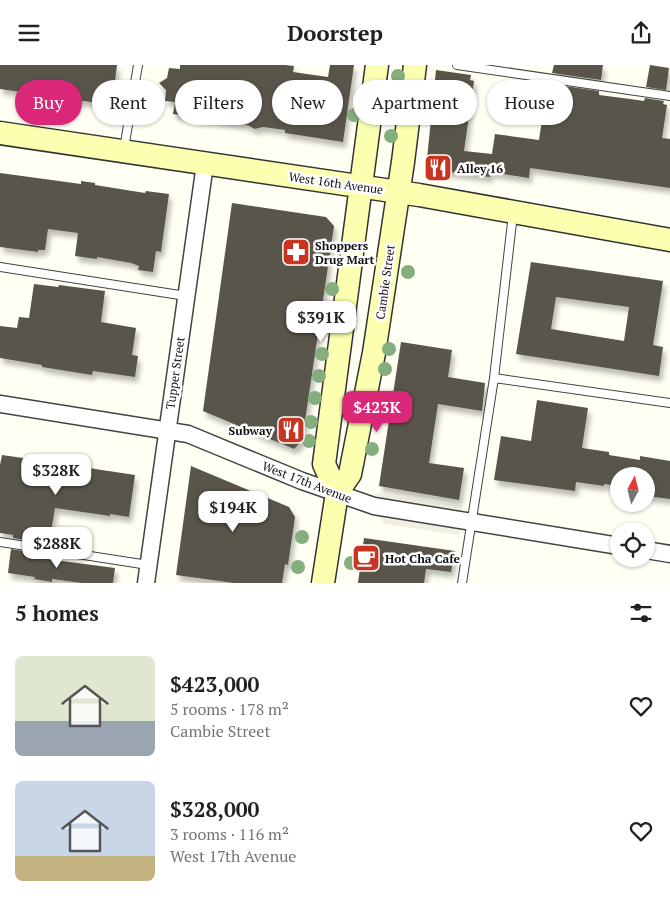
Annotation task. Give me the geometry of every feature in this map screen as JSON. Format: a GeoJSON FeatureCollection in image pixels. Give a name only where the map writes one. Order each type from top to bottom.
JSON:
{"type":"FeatureCollection","features":[{"type":"Feature","properties":{"kind":"main road"},"geometry":{"type":"LineString","coordinates":[[336,493],[324,464],[376,65]]}},
{"type":"Feature","properties":{"kind":"main road","name":"Cambie Street"},"geometry":{"type":"LineString","coordinates":[[323,583],[336,493],[350,474],[374,353],[415,65]]}},
{"type":"Feature","properties":{"kind":"main road","name":"West 16th Avenue"},"geometry":{"type":"LineString","coordinates":[[0,133],[398,192],[670,240]]}},
{"type":"Feature","properties":{"kind":"street","name":"Tupper Street"},"geometry":{"type":"LineString","coordinates":[[146,583],[205,164]]}},
{"type":"Feature","properties":{"kind":"street","name":"West 17th Avenue"},"geometry":{"type":"LineString","coordinates":[[0,404],[188,434],[374,507],[610,545]]}},
{"type":"Feature","properties":{"kind":"street"},"geometry":{"type":"LineString","coordinates":[[655,552],[670,554]]}},
{"type":"Feature","properties":{"kind":"lane"},"geometry":{"type":"LineString","coordinates":[[123,151],[138,65]]}},
{"type":"Feature","properties":{"kind":"lane"},"geometry":{"type":"LineString","coordinates":[[457,65],[670,96]]}},
{"type":"Feature","properties":{"kind":"lane"},"geometry":{"type":"LineString","coordinates":[[462,583],[494,377],[514,212]]}},
{"type":"Feature","properties":{"kind":"lane"},"geometry":{"type":"LineString","coordinates":[[0,267],[186,296]]}},
{"type":"Feature","properties":{"kind":"lane"},"geometry":{"type":"LineString","coordinates":[[494,377],[670,403]]}},
{"type":"Feature","properties":{"kind":"lane"},"geometry":{"type":"LineString","coordinates":[[0,542],[148,565]]}},
{"type":"Feature","properties":{"kind":"shaded area"},"geometry":{"type":"Polygon","coordinates":[[[376,493],[462,506],[459,535],[385,524],[379,517],[373,516],[376,493]]]}},
{"type":"Feature","properties":{"kind":"building"},"geometry":{"type":"Polygon","coordinates":[[[0,65],[117,65],[115,80],[92,80],[92,102],[82,101],[82,80],[15,80],[15,91],[0,89],[0,65]]]}},
{"type":"Feature","properties":{"kind":"building"},"geometry":{"type":"Polygon","coordinates":[[[180,65],[285,65],[294,66],[293,72],[328,77],[330,65],[354,65],[343,142],[285,133],[285,130],[263,127],[255,129],[247,125],[262,125],[262,80],[175,80],[175,102],[165,101],[166,90],[164,80],[167,78],[169,68],[180,69],[180,65]]]}},
{"type":"Feature","properties":{"kind":"building"},"geometry":{"type":"Polygon","coordinates":[[[554,65],[603,65],[601,80],[552,73],[554,65]]]}},
{"type":"Feature","properties":{"kind":"building"},"geometry":{"type":"Polygon","coordinates":[[[650,65],[669,68],[666,90],[646,87],[650,65]]]}},
{"type":"Feature","properties":{"kind":"building"},"geometry":{"type":"Polygon","coordinates":[[[436,70],[471,75],[470,80],[435,80],[436,70]]]}},
{"type":"Feature","properties":{"kind":"building"},"geometry":{"type":"Polygon","coordinates":[[[573,87],[599,91],[599,95],[644,101],[645,98],[664,101],[663,104],[667,105],[662,138],[670,139],[670,188],[530,168],[529,178],[490,172],[490,177],[426,169],[430,125],[468,125],[464,151],[492,154],[495,134],[539,140],[541,125],[573,125],[573,87]]]}},
{"type":"Feature","properties":{"kind":"building"},"geometry":{"type":"Polygon","coordinates":[[[0,173],[81,184],[81,181],[145,193],[146,191],[169,194],[161,252],[156,251],[153,272],[138,270],[139,266],[131,263],[97,257],[97,259],[75,256],[78,233],[48,229],[45,250],[38,250],[38,252],[0,247],[0,173]]]}},
{"type":"Feature","properties":{"kind":"building"},"geometry":{"type":"Polygon","coordinates":[[[232,203],[326,217],[334,226],[302,441],[294,449],[203,411],[232,203]]]}},
{"type":"Feature","properties":{"kind":"building"},"geometry":{"type":"Polygon","coordinates":[[[531,262],[663,281],[653,345],[663,347],[659,376],[516,354],[531,262]],[[556,297],[551,329],[624,341],[629,307],[556,297]]]}},
{"type":"Feature","properties":{"kind":"building"},"geometry":{"type":"Polygon","coordinates":[[[34,284],[105,291],[101,322],[136,328],[132,355],[138,356],[135,377],[93,371],[92,375],[0,358],[0,326],[17,328],[19,317],[29,318],[34,284]]]}},
{"type":"Feature","properties":{"kind":"building"},"geometry":{"type":"Polygon","coordinates":[[[401,342],[452,350],[448,377],[485,383],[482,411],[438,404],[429,463],[464,468],[459,500],[379,486],[401,342]]]}},
{"type":"Feature","properties":{"kind":"building"},"geometry":{"type":"Polygon","coordinates":[[[537,400],[588,408],[582,448],[609,452],[609,455],[640,460],[640,456],[670,461],[670,499],[655,497],[655,467],[610,467],[610,485],[604,484],[604,486],[576,482],[575,491],[494,480],[501,436],[531,441],[537,400]]]}},
{"type":"Feature","properties":{"kind":"building"},"geometry":{"type":"Polygon","coordinates":[[[2,455],[23,458],[23,462],[82,470],[82,467],[135,475],[129,517],[55,508],[49,544],[13,538],[13,535],[0,533],[0,465],[2,455]]]}},
{"type":"Feature","properties":{"kind":"building"},"geometry":{"type":"Polygon","coordinates":[[[191,466],[289,507],[295,517],[288,565],[285,564],[282,583],[234,583],[176,575],[191,466]]]}},
{"type":"Feature","properties":{"kind":"building"},"geometry":{"type":"Polygon","coordinates":[[[364,538],[455,551],[451,572],[426,569],[424,583],[358,583],[364,538]]]}},
{"type":"Feature","properties":{"kind":"building"},"geometry":{"type":"Polygon","coordinates":[[[11,549],[48,555],[47,559],[115,568],[113,583],[82,583],[52,579],[52,582],[8,573],[11,549]]]}},
{"type":"Feature","properties":{"kind":"place","name":"Alley 16"},"geometry":{"type":"Point","coordinates":[438,168]}},
{"type":"Feature","properties":{"kind":"place","name":"Shoppers Drug Mart"},"geometry":{"type":"Point","coordinates":[296,252]}},
{"type":"Feature","properties":{"kind":"place","name":"Subway"},"geometry":{"type":"Point","coordinates":[291,430]}},
{"type":"Feature","properties":{"kind":"place","name":"Hot Cha Cafe"},"geometry":{"type":"Point","coordinates":[366,558]}}]}
